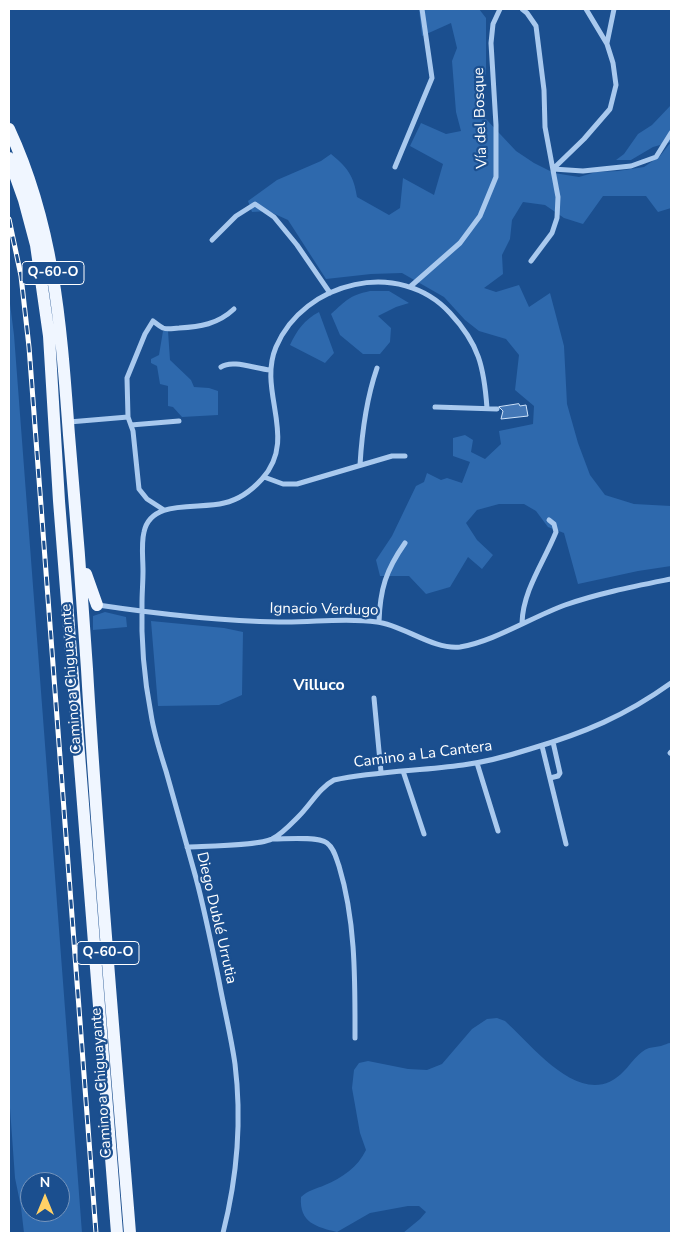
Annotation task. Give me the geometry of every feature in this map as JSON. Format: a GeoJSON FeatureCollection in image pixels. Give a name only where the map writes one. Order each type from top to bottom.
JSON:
{"type":"FeatureCollection","features":[{"type":"Feature","properties":{"kind":"main road","name":"Camino a Chiguayante"},"geometry":{"type":"LineString","coordinates":[[9,129],[32,189],[52,266],[58,308],[79,550],[93,760],[130,1233]]}},
{"type":"Feature","properties":{"kind":"main road","name":"Camino a Chiguayante"},"geometry":{"type":"LineString","coordinates":[[9,158],[31,223],[48,319],[66,589],[117,1233]]}},
{"type":"Feature","properties":{"kind":"main road"},"geometry":{"type":"LineString","coordinates":[[79,550],[97,605]]}},
{"type":"Feature","properties":{"kind":"main road"},"geometry":{"type":"LineString","coordinates":[[66,589],[72,598],[83,603]]}},
{"type":"Feature","properties":{"kind":"main road"},"geometry":{"type":"LineString","coordinates":[[69,622],[75,608],[83,603]]}},
{"type":"Feature","properties":{"kind":"street"},"geometry":{"type":"LineString","coordinates":[[394,168],[432,78],[422,9]]}},
{"type":"Feature","properties":{"kind":"street","name":"Vía del Bosque"},"geometry":{"type":"LineString","coordinates":[[411,286],[460,243],[480,216],[496,177],[496,125],[491,43],[493,24],[500,9]]}},
{"type":"Feature","properties":{"kind":"street"},"geometry":{"type":"LineString","coordinates":[[522,9],[536,26],[544,90],[545,127],[558,197],[557,218],[552,233],[531,261]]}},
{"type":"Feature","properties":{"kind":"street"},"geometry":{"type":"LineString","coordinates":[[553,169],[584,139],[610,109],[616,85],[613,63],[607,44],[586,9]]}},
{"type":"Feature","properties":{"kind":"street"},"geometry":{"type":"LineString","coordinates":[[607,44],[614,9]]}},
{"type":"Feature","properties":{"kind":"street"},"geometry":{"type":"LineString","coordinates":[[553,169],[583,170],[631,166],[656,156],[671,133]]}},
{"type":"Feature","properties":{"kind":"street"},"geometry":{"type":"LineString","coordinates":[[212,240],[236,216],[254,204],[274,217],[297,245],[330,293]]}},
{"type":"Feature","properties":{"kind":"street"},"geometry":{"type":"LineString","coordinates":[[234,309],[221,319],[206,325],[166,329],[153,321],[145,334],[127,378],[128,416],[131,425],[139,489],[147,499],[164,510],[224,503],[243,494],[264,477],[276,454],[279,435],[278,418],[270,384],[270,370],[274,352],[288,325],[305,308],[330,293],[350,286],[370,283],[399,283],[426,293],[446,308],[470,337],[478,357],[487,408]]}},
{"type":"Feature","properties":{"kind":"street"},"geometry":{"type":"LineString","coordinates":[[221,367],[225,364],[233,363],[270,370]]}},
{"type":"Feature","properties":{"kind":"street"},"geometry":{"type":"LineString","coordinates":[[360,465],[365,412],[377,368]]}},
{"type":"Feature","properties":{"kind":"street"},"geometry":{"type":"LineString","coordinates":[[435,407],[497,409]]}},
{"type":"Feature","properties":{"kind":"street"},"geometry":{"type":"LineString","coordinates":[[68,422],[128,416]]}},
{"type":"Feature","properties":{"kind":"street"},"geometry":{"type":"LineString","coordinates":[[131,425],[179,421]]}},
{"type":"Feature","properties":{"kind":"street"},"geometry":{"type":"LineString","coordinates":[[264,477],[291,485],[392,456],[405,456]]}},
{"type":"Feature","properties":{"kind":"street","name":"Diego Dublé Urrutia"},"geometry":{"type":"LineString","coordinates":[[164,510],[152,516],[144,529],[142,543],[144,661],[149,708],[207,924],[232,1045],[236,1081],[236,1161],[232,1196],[223,1233]]}},
{"type":"Feature","properties":{"kind":"street"},"geometry":{"type":"LineString","coordinates":[[522,623],[524,608],[534,577],[556,532],[554,524],[549,520]]}},
{"type":"Feature","properties":{"kind":"street"},"geometry":{"type":"LineString","coordinates":[[379,622],[383,584],[393,562],[405,543]]}},
{"type":"Feature","properties":{"kind":"street","name":"Ignacio Verdugo"},"geometry":{"type":"LineString","coordinates":[[83,603],[205,618],[279,622],[358,620],[379,622],[440,644],[456,647],[476,642],[566,604],[671,579]]}},
{"type":"Feature","properties":{"kind":"street","name":"Camino a La Cantera"},"geometry":{"type":"LineString","coordinates":[[273,839],[286,829],[334,780],[381,772],[477,763],[542,746],[616,718],[671,683]]}},
{"type":"Feature","properties":{"kind":"street"},"geometry":{"type":"LineString","coordinates":[[374,698],[381,772]]}},
{"type":"Feature","properties":{"kind":"street"},"geometry":{"type":"LineString","coordinates":[[550,778],[558,776],[560,773],[553,742]]}},
{"type":"Feature","properties":{"kind":"street"},"geometry":{"type":"LineString","coordinates":[[542,746],[566,844]]}},
{"type":"Feature","properties":{"kind":"street"},"geometry":{"type":"LineString","coordinates":[[477,763],[498,831]]}},
{"type":"Feature","properties":{"kind":"street"},"geometry":{"type":"LineString","coordinates":[[404,771],[424,834]]}},
{"type":"Feature","properties":{"kind":"street"},"geometry":{"type":"LineString","coordinates":[[187,847],[257,842],[273,839],[318,840],[327,843],[333,850],[343,884],[351,925],[354,957],[355,1038]]}},
{"type":"Feature","properties":{"kind":"shaded area"},"geometry":{"type":"Polygon","coordinates":[[[419,9],[479,9],[486,18],[486,72],[482,89],[485,118],[516,151],[534,163],[554,173],[579,177],[596,172],[644,167],[660,156],[671,142],[671,208],[658,212],[646,196],[603,196],[583,224],[564,218],[545,205],[523,202],[512,220],[510,239],[502,255],[503,274],[484,288],[496,292],[519,285],[529,307],[550,293],[564,346],[567,404],[578,443],[590,475],[605,495],[634,504],[671,506],[671,566],[578,584],[564,533],[548,527],[536,511],[524,504],[499,504],[477,510],[466,523],[477,540],[493,555],[482,569],[468,557],[450,587],[426,594],[409,576],[380,576],[376,560],[392,536],[416,486],[424,482],[427,473],[441,480],[447,478],[462,483],[470,462],[453,456],[453,438],[465,435],[473,440],[471,452],[485,459],[501,444],[499,431],[533,424],[534,406],[515,390],[519,355],[506,339],[479,331],[465,320],[444,297],[402,273],[326,279],[288,220],[268,211],[252,212],[248,201],[277,180],[321,161],[331,154],[349,172],[357,197],[389,215],[400,208],[403,178],[434,195],[443,164],[410,146],[421,123],[446,134],[461,131],[456,112],[452,61],[457,48],[451,23],[422,36],[419,9]]]}},
{"type":"Feature","properties":{"kind":"shaded area"},"geometry":{"type":"Polygon","coordinates":[[[671,105],[671,142],[653,147],[631,160],[616,160],[624,154],[638,134],[652,125],[671,105]]]}},
{"type":"Feature","properties":{"kind":"shaded area"},"geometry":{"type":"Polygon","coordinates":[[[370,291],[389,291],[409,303],[378,316],[391,328],[390,342],[380,354],[363,354],[340,335],[331,314],[352,297],[370,291]]]}},
{"type":"Feature","properties":{"kind":"shaded area"},"geometry":{"type":"Polygon","coordinates":[[[9,296],[14,335],[82,1233],[24,1233],[23,1222],[70,1222],[70,1172],[20,1172],[20,1202],[15,1178],[9,1094],[9,296]]]}},
{"type":"Feature","properties":{"kind":"shaded area"},"geometry":{"type":"Polygon","coordinates":[[[319,312],[334,353],[325,363],[290,345],[295,335],[309,318],[319,312]]]}},
{"type":"Feature","properties":{"kind":"shaded area"},"geometry":{"type":"Polygon","coordinates":[[[163,331],[168,331],[170,360],[191,380],[194,387],[218,391],[218,415],[182,417],[173,407],[168,406],[168,386],[160,384],[157,366],[151,363],[151,359],[159,355],[163,331]]]}},
{"type":"Feature","properties":{"kind":"shaded area"},"geometry":{"type":"Polygon","coordinates":[[[105,612],[126,617],[127,627],[93,630],[93,616],[105,612]]]}},
{"type":"Feature","properties":{"kind":"shaded area"},"geometry":{"type":"Polygon","coordinates":[[[151,621],[224,628],[243,632],[242,695],[219,705],[158,706],[151,621]]]}},
{"type":"Feature","properties":{"kind":"shaded area"},"geometry":{"type":"Polygon","coordinates":[[[497,1018],[505,1021],[560,1072],[576,1081],[592,1085],[609,1082],[624,1071],[645,1050],[671,1043],[671,1233],[403,1233],[426,1212],[419,1206],[408,1206],[370,1213],[337,1232],[316,1226],[306,1218],[301,1206],[301,1197],[309,1191],[343,1175],[359,1162],[366,1150],[360,1133],[352,1088],[354,1070],[359,1063],[368,1061],[408,1069],[427,1070],[442,1064],[472,1029],[487,1019],[497,1018]]]}},
{"type":"Feature","properties":{"kind":"building"},"geometry":{"type":"Polygon","coordinates":[[[519,404],[520,406],[526,405],[528,416],[501,419],[503,411],[499,407],[519,404]]]}},
{"type":"Feature","properties":{"kind":"railway"},"geometry":{"type":"LineString","coordinates":[[9,219],[21,276],[29,347],[96,1233]]}},
{"type":"Feature","properties":{"kind":"district","name":"Villuco"},"geometry":{"type":"Point","coordinates":[319,686]}}]}
